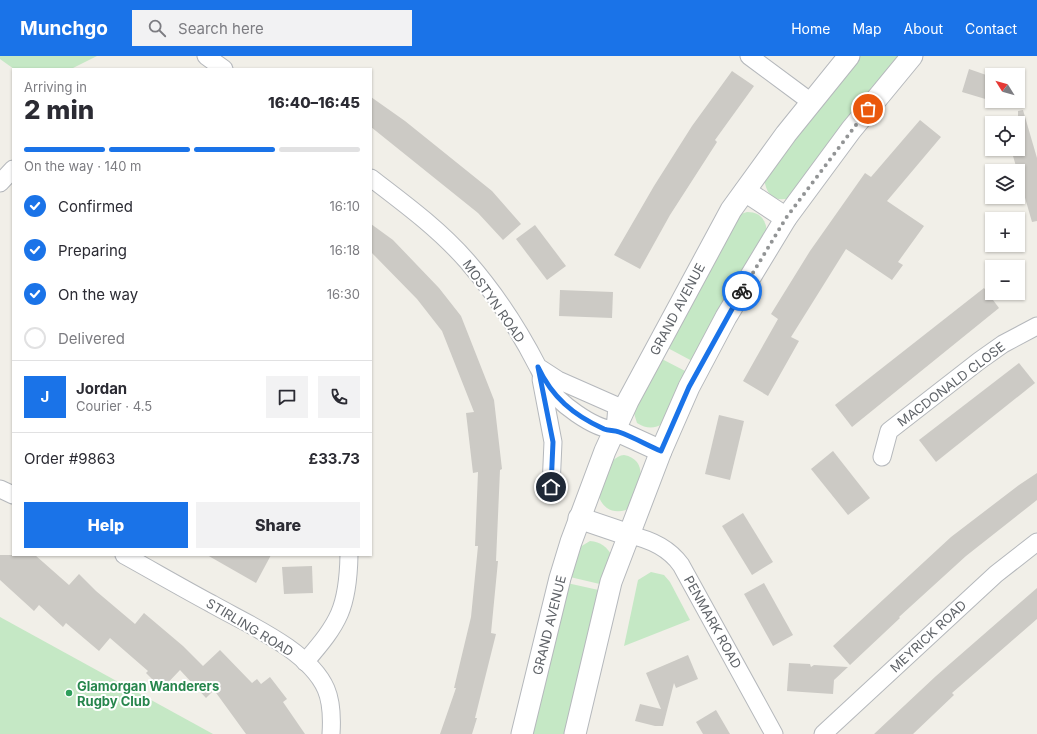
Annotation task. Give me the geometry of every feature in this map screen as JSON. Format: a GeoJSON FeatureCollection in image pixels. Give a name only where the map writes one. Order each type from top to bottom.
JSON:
{"type":"FeatureCollection","features":[{"type":"Feature","properties":{"kind":"street"},"geometry":{"type":"LineString","coordinates":[[206,56],[223,68]]}},
{"type":"Feature","properties":{"kind":"street"},"geometry":{"type":"LineString","coordinates":[[748,56],[811,102]]}},
{"type":"Feature","properties":{"kind":"street","name":"GRAND AVENUE"},"geometry":{"type":"LineString","coordinates":[[522,734],[560,578],[580,518],[615,430],[648,361],[731,210],[811,102],[849,56]]}},
{"type":"Feature","properties":{"kind":"street"},"geometry":{"type":"LineString","coordinates":[[575,734],[611,582],[661,451],[686,393],[711,344],[786,218],[851,130],[912,56]]}},
{"type":"Feature","properties":{"kind":"street"},"geometry":{"type":"LineString","coordinates":[[0,183],[12,171]]}},
{"type":"Feature","properties":{"kind":"street","name":"MOSTYN ROAD"},"geometry":{"type":"LineString","coordinates":[[372,179],[415,211],[468,261],[508,317],[538,367],[546,384],[558,398],[571,410],[606,430],[615,430],[617,406],[558,380],[538,367]]}},
{"type":"Feature","properties":{"kind":"street"},"geometry":{"type":"LineString","coordinates":[[745,191],[786,218]]}},
{"type":"Feature","properties":{"kind":"street","name":"MACDONALD CLOSE"},"geometry":{"type":"LineString","coordinates":[[882,458],[889,431],[1002,344],[1037,326]]}},
{"type":"Feature","properties":{"kind":"street","name":"MOSTYN ROAD"},"geometry":{"type":"LineString","coordinates":[[538,367],[553,442],[551,487]]}},
{"type":"Feature","properties":{"kind":"street"},"geometry":{"type":"LineString","coordinates":[[615,430],[661,451]]}},
{"type":"Feature","properties":{"kind":"street"},"geometry":{"type":"LineString","coordinates":[[0,489],[12,495]]}},
{"type":"Feature","properties":{"kind":"street"},"geometry":{"type":"LineString","coordinates":[[580,518],[629,536]]}},
{"type":"Feature","properties":{"kind":"street","name":"PENMARK ROAD"},"geometry":{"type":"LineString","coordinates":[[629,536],[638,537],[658,545],[669,552],[681,565],[774,734]]}},
{"type":"Feature","properties":{"kind":"street","name":"MEYRICK ROAD"},"geometry":{"type":"LineString","coordinates":[[823,734],[996,574],[1037,542]]}},
{"type":"Feature","properties":{"kind":"street","name":"STIRLING ROAD"},"geometry":{"type":"LineString","coordinates":[[126,556],[271,637],[305,662],[316,674],[326,689],[331,708],[331,734]]}},
{"type":"Feature","properties":{"kind":"street"},"geometry":{"type":"LineString","coordinates":[[305,662],[331,632],[342,610],[349,583],[349,556]]}},
{"type":"Feature","properties":{"kind":"green space"},"geometry":{"type":"Polygon","coordinates":[[[0,56],[97,56],[73,68],[13,68],[0,59],[0,56]]]}},
{"type":"Feature","properties":{"kind":"green space"},"geometry":{"type":"Polygon","coordinates":[[[859,56],[904,56],[791,198],[780,199],[772,196],[767,190],[764,179],[859,56]]]}},
{"type":"Feature","properties":{"kind":"green space"},"geometry":{"type":"Polygon","coordinates":[[[752,212],[762,218],[766,226],[767,235],[694,362],[664,346],[741,214],[752,212]]]}},
{"type":"Feature","properties":{"kind":"green space"},"geometry":{"type":"Polygon","coordinates":[[[658,357],[689,373],[664,423],[654,427],[647,427],[637,423],[633,410],[658,357]]]}},
{"type":"Feature","properties":{"kind":"green space"},"geometry":{"type":"Polygon","coordinates":[[[624,455],[633,458],[638,464],[640,479],[631,504],[626,510],[616,511],[608,509],[602,503],[598,494],[604,476],[610,465],[618,457],[624,455]]]}},
{"type":"Feature","properties":{"kind":"green space"},"geometry":{"type":"Polygon","coordinates":[[[590,541],[597,542],[603,546],[612,556],[604,585],[570,577],[580,547],[590,541]]]}},
{"type":"Feature","properties":{"kind":"green space"},"geometry":{"type":"Polygon","coordinates":[[[651,572],[664,575],[670,582],[690,620],[624,646],[638,580],[651,572]]]}},
{"type":"Feature","properties":{"kind":"green space"},"geometry":{"type":"Polygon","coordinates":[[[567,583],[603,591],[568,734],[532,734],[567,583]]]}},
{"type":"Feature","properties":{"kind":"green space","name":"Glamorgan Wanderers Rugby Club"},"geometry":{"type":"Polygon","coordinates":[[[0,617],[213,734],[0,734],[0,617]]]}},
{"type":"Feature","properties":{"kind":"building"},"geometry":{"type":"Polygon","coordinates":[[[969,69],[985,75],[985,99],[962,92],[969,69]]]}},
{"type":"Feature","properties":{"kind":"building"},"geometry":{"type":"Polygon","coordinates":[[[732,71],[754,86],[715,140],[717,142],[670,215],[640,269],[614,255],[654,186],[692,126],[732,71]]]}},
{"type":"Feature","properties":{"kind":"building"},"geometry":{"type":"Polygon","coordinates":[[[372,98],[405,121],[492,191],[521,224],[503,240],[478,213],[372,128],[372,98]]]}},
{"type":"Feature","properties":{"kind":"building"},"geometry":{"type":"Polygon","coordinates":[[[1023,110],[1025,116],[1018,116],[1018,111],[1023,110]]]}},
{"type":"Feature","properties":{"kind":"building"},"geometry":{"type":"Polygon","coordinates":[[[1025,117],[1037,158],[1037,221],[1032,222],[1025,198],[1025,164],[1015,164],[1013,156],[1025,156],[1025,117]]]}},
{"type":"Feature","properties":{"kind":"building"},"geometry":{"type":"Polygon","coordinates":[[[920,120],[941,137],[887,201],[924,226],[898,262],[903,265],[892,280],[846,249],[791,337],[799,341],[768,396],[743,381],[778,319],[771,314],[810,251],[865,173],[871,177],[920,120]]]}},
{"type":"Feature","properties":{"kind":"building"},"geometry":{"type":"Polygon","coordinates":[[[372,225],[393,240],[439,288],[461,316],[494,400],[502,469],[500,470],[496,561],[498,561],[491,633],[496,634],[472,734],[440,734],[456,688],[454,688],[471,617],[478,546],[475,546],[478,472],[473,473],[466,413],[474,412],[442,331],[417,299],[372,253],[372,225]]]}},
{"type":"Feature","properties":{"kind":"building"},"geometry":{"type":"Polygon","coordinates":[[[535,225],[566,266],[547,280],[516,239],[535,225]]]}},
{"type":"Feature","properties":{"kind":"building"},"geometry":{"type":"Polygon","coordinates":[[[984,288],[985,300],[993,300],[999,308],[852,427],[835,405],[984,288]]]}},
{"type":"Feature","properties":{"kind":"building"},"geometry":{"type":"Polygon","coordinates":[[[560,290],[613,292],[612,318],[559,316],[560,290]]]}},
{"type":"Feature","properties":{"kind":"building"},"geometry":{"type":"Polygon","coordinates":[[[1019,363],[1035,383],[936,462],[919,440],[1019,363]]]}},
{"type":"Feature","properties":{"kind":"building"},"geometry":{"type":"Polygon","coordinates":[[[719,415],[744,421],[730,480],[705,474],[719,415]]]}},
{"type":"Feature","properties":{"kind":"building"},"geometry":{"type":"Polygon","coordinates":[[[833,451],[870,498],[848,515],[811,469],[833,451]]]}},
{"type":"Feature","properties":{"kind":"building"},"geometry":{"type":"Polygon","coordinates":[[[1037,473],[1037,500],[966,556],[899,617],[900,618],[850,665],[833,646],[951,537],[1037,473]]]}},
{"type":"Feature","properties":{"kind":"building"},"geometry":{"type":"Polygon","coordinates":[[[743,513],[773,562],[752,575],[722,526],[743,513]]]}},
{"type":"Feature","properties":{"kind":"building"},"geometry":{"type":"Polygon","coordinates":[[[0,555],[36,556],[69,585],[79,574],[96,591],[135,624],[144,613],[183,646],[203,666],[220,650],[252,683],[257,679],[261,684],[270,677],[287,699],[283,702],[305,734],[246,734],[214,690],[206,698],[180,670],[162,689],[146,673],[148,671],[110,638],[99,651],[66,623],[63,627],[39,605],[34,611],[0,580],[0,555]]]}},
{"type":"Feature","properties":{"kind":"building"},"geometry":{"type":"Polygon","coordinates":[[[209,556],[270,556],[256,583],[209,556]]]}},
{"type":"Feature","properties":{"kind":"building"},"geometry":{"type":"Polygon","coordinates":[[[312,566],[313,593],[284,594],[282,567],[312,566]]]}},
{"type":"Feature","properties":{"kind":"building"},"geometry":{"type":"Polygon","coordinates":[[[764,583],[793,635],[773,646],[744,594],[764,583]]]}},
{"type":"Feature","properties":{"kind":"building"},"geometry":{"type":"Polygon","coordinates":[[[1037,588],[1037,619],[952,693],[954,695],[913,734],[874,734],[936,676],[1037,588]]]}},
{"type":"Feature","properties":{"kind":"building"},"geometry":{"type":"Polygon","coordinates":[[[688,655],[698,679],[676,688],[674,683],[663,726],[655,726],[635,721],[640,704],[661,709],[646,673],[688,655]]]}},
{"type":"Feature","properties":{"kind":"building"},"geometry":{"type":"Polygon","coordinates":[[[789,663],[810,664],[811,667],[814,665],[848,667],[834,680],[833,694],[787,691],[789,663]]]}},
{"type":"Feature","properties":{"kind":"building"},"geometry":{"type":"Polygon","coordinates":[[[716,710],[730,734],[703,734],[696,722],[716,710]]]}},
{"type":"Feature","properties":{"kind":"way so far"},"geometry":{"type":"LineString","coordinates":[[742,291],[786,218],[814,178],[868,109]]}},
{"type":"Feature","properties":{"kind":"place","name":"Glamorgan Wanderers Rugby Club"},"geometry":{"type":"Point","coordinates":[69,693]}},
{"type":"Feature","properties":{"kind":"route"},"geometry":{"type":"LineString","coordinates":[[551,487],[553,442],[538,367],[546,384],[571,410],[606,430],[615,430],[624,433],[661,451],[697,370],[742,291]]}}]}
